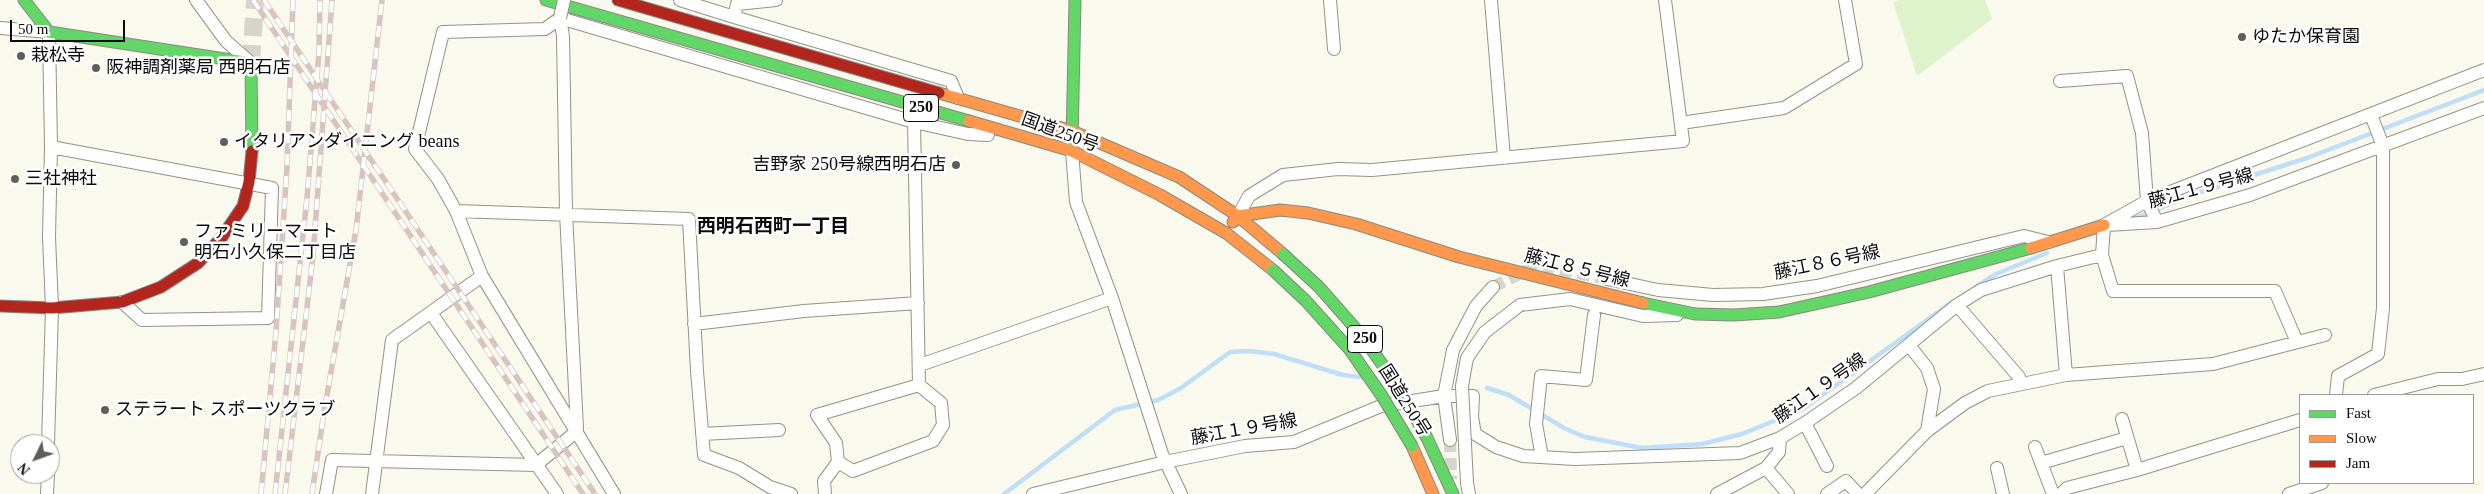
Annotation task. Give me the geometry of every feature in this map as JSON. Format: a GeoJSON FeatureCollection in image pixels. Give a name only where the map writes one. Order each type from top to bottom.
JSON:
{"type":"FeatureCollection","features":[{"type":"Feature","properties":{"kind":"main road"},"geometry":{"type":"LineString","coordinates":[[0,306],[52,308],[122,302],[161,287],[198,263],[222,237],[243,206],[249,182],[252,148],[251,63],[49,32],[24,0]]}},
{"type":"Feature","properties":{"kind":"main road","name":"国道250号"},"geometry":{"type":"LineString","coordinates":[[546,0],[1072,152],[1160,194],[1226,233],[1273,270],[1306,302],[1350,350],[1382,396],[1412,446],[1433,494]]}},
{"type":"Feature","properties":{"kind":"main road","name":"国道250号"},"geometry":{"type":"LineString","coordinates":[[618,0],[1072,131],[1179,177],[1238,216],[1283,254],[1319,287],[1364,337],[1398,387],[1428,438],[1453,494]]}},
{"type":"Feature","properties":{"kind":"main road"},"geometry":{"type":"LineString","coordinates":[[1072,152],[1074,0]]}},
{"type":"Feature","properties":{"kind":"main road","name":"藤江８５号線"},"geometry":{"type":"LineString","coordinates":[[1238,216],[1280,210],[1308,213],[1356,224],[1459,257],[1621,298],[1695,314],[1734,315],[1779,312],[1931,276],[2051,243],[2104,226]]}},
{"type":"Feature","properties":{"kind":"main road"},"geometry":{"type":"LineString","coordinates":[[1226,233],[1238,216]]}},
{"type":"Feature","properties":{"kind":"street"},"geometry":{"type":"LineString","coordinates":[[196,0],[226,41],[251,63]]}},
{"type":"Feature","properties":{"kind":"street"},"geometry":{"type":"LineString","coordinates":[[564,0],[560,18],[563,36],[566,213],[577,431]]}},
{"type":"Feature","properties":{"kind":"street"},"geometry":{"type":"LineString","coordinates":[[680,0],[952,81],[958,98]]}},
{"type":"Feature","properties":{"kind":"street"},"geometry":{"type":"LineString","coordinates":[[734,17],[737,4],[776,0]]}},
{"type":"Feature","properties":{"kind":"street"},"geometry":{"type":"LineString","coordinates":[[1330,0],[1334,49]]}},
{"type":"Feature","properties":{"kind":"street"},"geometry":{"type":"LineString","coordinates":[[1491,0],[1504,158]]}},
{"type":"Feature","properties":{"kind":"street"},"geometry":{"type":"LineString","coordinates":[[1238,216],[1249,196],[1284,175],[1338,169],[1372,170],[1683,141],[1665,0]]}},
{"type":"Feature","properties":{"kind":"street"},"geometry":{"type":"LineString","coordinates":[[1681,122],[1784,108],[1856,64],[1845,0]]}},
{"type":"Feature","properties":{"kind":"street"},"geometry":{"type":"LineString","coordinates":[[560,18],[914,122],[968,134],[1026,138]]}},
{"type":"Feature","properties":{"kind":"street"},"geometry":{"type":"LineString","coordinates":[[560,18],[545,29],[443,32],[415,149],[438,179],[456,211],[482,276],[614,494]]}},
{"type":"Feature","properties":{"kind":"street"},"geometry":{"type":"LineString","coordinates":[[0,28],[49,32],[51,147],[49,237],[52,308],[48,434]]}},
{"type":"Feature","properties":{"kind":"street"},"geometry":{"type":"LineString","coordinates":[[2296,342],[2276,291],[2113,291],[2102,255],[2104,226],[2147,201],[2371,116],[2484,70]]}},
{"type":"Feature","properties":{"kind":"street"},"geometry":{"type":"LineString","coordinates":[[2060,81],[2127,76],[2142,133],[2147,201],[2157,222]]}},
{"type":"Feature","properties":{"kind":"street","name":"藤江１９号線"},"geometry":{"type":"LineString","coordinates":[[2104,226],[2157,222],[2250,196],[2484,108]]}},
{"type":"Feature","properties":{"kind":"street"},"geometry":{"type":"LineString","coordinates":[[2336,394],[2338,376],[2378,354],[2383,308],[2383,146],[2371,116]]}},
{"type":"Feature","properties":{"kind":"street"},"geometry":{"type":"LineString","coordinates":[[914,122],[919,385]]}},
{"type":"Feature","properties":{"kind":"street"},"geometry":{"type":"LineString","coordinates":[[51,147],[249,182],[272,188],[268,318],[142,320],[122,302]]}},
{"type":"Feature","properties":{"kind":"street"},"geometry":{"type":"LineString","coordinates":[[1072,152],[1076,202],[1112,298],[1165,462],[1181,494]]}},
{"type":"Feature","properties":{"kind":"street"},"geometry":{"type":"LineString","coordinates":[[456,211],[566,213],[689,219],[694,324],[704,455],[739,468],[767,491],[791,494]]}},
{"type":"Feature","properties":{"kind":"street","name":"藤江８６号線"},"geometry":{"type":"LineString","coordinates":[[1607,279],[1658,290],[1713,295],[1763,294],[1817,286],[2024,236],[2051,243]]}},
{"type":"Feature","properties":{"kind":"street","name":"藤江１９号線"},"geometry":{"type":"LineString","coordinates":[[1033,494],[1165,462],[1245,446],[1294,442],[1381,406],[1444,396],[1472,396],[1472,417],[1475,434],[1496,447],[1523,456],[1574,459],[1740,452],[1780,438],[1805,423],[1856,388],[1957,305],[1981,290],[2057,266],[2102,255]]}},
{"type":"Feature","properties":{"kind":"street"},"geometry":{"type":"LineString","coordinates":[[2057,266],[2066,375]]}},
{"type":"Feature","properties":{"kind":"street"},"geometry":{"type":"LineString","coordinates":[[372,494],[392,340],[482,276]]}},
{"type":"Feature","properties":{"kind":"street"},"geometry":{"type":"LineString","coordinates":[[1450,440],[1444,396],[1453,350],[1476,306],[1494,287]]}},
{"type":"Feature","properties":{"kind":"street"},"geometry":{"type":"LineString","coordinates":[[920,365],[1112,298]]}},
{"type":"Feature","properties":{"kind":"street"},"geometry":{"type":"LineString","coordinates":[[1468,488],[1462,386],[1468,358],[1485,332],[1520,305],[1570,299],[1643,316],[1695,314]]}},
{"type":"Feature","properties":{"kind":"street"},"geometry":{"type":"LineString","coordinates":[[694,324],[804,311],[918,303]]}},
{"type":"Feature","properties":{"kind":"street"},"geometry":{"type":"LineString","coordinates":[[1957,305],[2019,377],[2022,384]]}},
{"type":"Feature","properties":{"kind":"street"},"geometry":{"type":"LineString","coordinates":[[430,313],[557,494]]}},
{"type":"Feature","properties":{"kind":"street"},"geometry":{"type":"LineString","coordinates":[[1542,457],[1536,424],[1541,376],[1586,380],[1594,315]]}},
{"type":"Feature","properties":{"kind":"street"},"geometry":{"type":"LineString","coordinates":[[1865,494],[1926,431],[1965,403],[1988,392],[2066,375],[2212,364],[2325,334]]}},
{"type":"Feature","properties":{"kind":"street"},"geometry":{"type":"LineString","coordinates":[[1909,345],[1927,368],[1934,389],[1926,431]]}},
{"type":"Feature","properties":{"kind":"street"},"geometry":{"type":"LineString","coordinates":[[2378,394],[2438,379],[2462,379],[2484,374]]}},
{"type":"Feature","properties":{"kind":"street"},"geometry":{"type":"LineString","coordinates":[[825,494],[824,481],[838,462],[836,443],[817,415],[919,385]]}},
{"type":"Feature","properties":{"kind":"street"},"geometry":{"type":"LineString","coordinates":[[838,462],[853,471],[933,441],[943,425],[941,403],[919,385]]}},
{"type":"Feature","properties":{"kind":"street"},"geometry":{"type":"LineString","coordinates":[[2122,419],[2137,470]]}},
{"type":"Feature","properties":{"kind":"street"},"geometry":{"type":"LineString","coordinates":[[2061,494],[2067,488],[2137,470],[2299,420]]}},
{"type":"Feature","properties":{"kind":"street"},"geometry":{"type":"LineString","coordinates":[[1805,423],[1827,466]]}},
{"type":"Feature","properties":{"kind":"street"},"geometry":{"type":"LineString","coordinates":[[702,434],[779,430]]}},
{"type":"Feature","properties":{"kind":"street"},"geometry":{"type":"LineString","coordinates":[[326,494],[332,460],[536,465],[577,431]]}},
{"type":"Feature","properties":{"kind":"street"},"geometry":{"type":"LineString","coordinates":[[1717,494],[1766,468],[1779,452],[1780,438]]}},
{"type":"Feature","properties":{"kind":"street"},"geometry":{"type":"LineString","coordinates":[[2041,463],[2127,438]]}},
{"type":"Feature","properties":{"kind":"street"},"geometry":{"type":"LineString","coordinates":[[2035,447],[2053,494]]}},
{"type":"Feature","properties":{"kind":"street"},"geometry":{"type":"LineString","coordinates":[[1766,468],[1788,494]]}},
{"type":"Feature","properties":{"kind":"street"},"geometry":{"type":"LineString","coordinates":[[1996,468],[2003,494]]}},
{"type":"Feature","properties":{"kind":"street"},"geometry":{"type":"LineString","coordinates":[[1827,494],[1846,481],[1858,494]]}},
{"type":"Feature","properties":{"kind":"street"},"geometry":{"type":"LineString","coordinates":[[2289,494],[2319,484]]}},
{"type":"Feature","properties":{"kind":"green space"},"geometry":{"type":"Polygon","coordinates":[[[1899,0],[1985,0],[1992,19],[1917,76],[1893,2],[1899,0]]]}},
{"type":"Feature","properties":{"kind":"waterway"},"geometry":{"type":"LineString","coordinates":[[2133,219],[2198,193],[2307,158],[2484,90]]}},
{"type":"Feature","properties":{"kind":"waterway"},"geometry":{"type":"LineString","coordinates":[[1977,286],[1996,274],[2047,253]]}},
{"type":"Feature","properties":{"kind":"waterway"},"geometry":{"type":"LineString","coordinates":[[1487,388],[1509,395],[1564,428],[1585,437],[1642,448],[1702,444],[1742,434],[1803,409],[1952,302]]}},
{"type":"Feature","properties":{"kind":"waterway"},"geometry":{"type":"LineString","coordinates":[[1004,494],[1115,410],[1158,400],[1181,388],[1230,352],[1249,351],[1274,354],[1343,375],[1360,377]]}},
{"type":"Feature","properties":{"kind":"tunnel"},"geometry":{"type":"LineString","coordinates":[[251,63],[255,0]]}},
{"type":"Feature","properties":{"kind":"tunnel"},"geometry":{"type":"LineString","coordinates":[[1493,287],[1529,269],[1548,267],[1607,279]]}},
{"type":"Feature","properties":{"kind":"tunnel"},"geometry":{"type":"LineString","coordinates":[[1450,440],[1451,479]]}},
{"type":"Feature","properties":{"kind":"railway"},"geometry":{"type":"LineString","coordinates":[[253,0],[583,494]]}},
{"type":"Feature","properties":{"kind":"railway"},"geometry":{"type":"LineString","coordinates":[[264,0],[595,494]]}},
{"type":"Feature","properties":{"kind":"railway"},"geometry":{"type":"LineString","coordinates":[[261,494],[276,331],[287,167],[293,0]]}},
{"type":"Feature","properties":{"kind":"railway"},"geometry":{"type":"LineString","coordinates":[[275,494],[307,198],[319,51],[320,0]]}},
{"type":"Feature","properties":{"kind":"railway"},"geometry":{"type":"LineString","coordinates":[[285,494],[313,256],[332,0]]}},
{"type":"Feature","properties":{"kind":"railway"},"geometry":{"type":"LineString","coordinates":[[312,494],[324,412],[356,230],[382,0]]}},
{"type":"Feature","properties":{"kind":"traffic: fast"},"geometry":{"type":"LineString","coordinates":[[24,0],[49,32],[251,63],[252,151]]}},
{"type":"Feature","properties":{"kind":"traffic: fast"},"geometry":{"type":"LineString","coordinates":[[546,0],[969,121]]}},
{"type":"Feature","properties":{"kind":"traffic: fast"},"geometry":{"type":"LineString","coordinates":[[1072,143],[1075,0]]}},
{"type":"Feature","properties":{"kind":"traffic: fast"},"geometry":{"type":"LineString","coordinates":[[1643,303],[1695,314],[1734,315],[1779,312],[1869,292],[2031,248]]}},
{"type":"Feature","properties":{"kind":"traffic: fast"},"geometry":{"type":"LineString","coordinates":[[1283,254],[1319,287],[1363,337],[1398,387],[1427,438]]}},
{"type":"Feature","properties":{"kind":"traffic: fast"},"geometry":{"type":"LineString","coordinates":[[1273,270],[1306,301],[1350,350],[1382,396],[1412,446]]}},
{"type":"Feature","properties":{"kind":"traffic: fast"},"geometry":{"type":"LineString","coordinates":[[1427,438],[1453,494]]}},
{"type":"Feature","properties":{"kind":"traffic: slow"},"geometry":{"type":"LineString","coordinates":[[939,93],[1072,131],[1179,177],[1238,216],[1283,254]]}},
{"type":"Feature","properties":{"kind":"traffic: slow"},"geometry":{"type":"LineString","coordinates":[[969,121],[1072,151],[1160,195],[1226,233],[1273,270]]}},
{"type":"Feature","properties":{"kind":"traffic: slow"},"geometry":{"type":"LineString","coordinates":[[1233,222],[1238,216],[1280,210],[1308,213],[1356,224],[1459,257],[1643,303]]}},
{"type":"Feature","properties":{"kind":"traffic: slow"},"geometry":{"type":"LineString","coordinates":[[2031,248],[2104,225]]}},
{"type":"Feature","properties":{"kind":"traffic: slow"},"geometry":{"type":"LineString","coordinates":[[1412,446],[1433,494]]}},
{"type":"Feature","properties":{"kind":"traffic: jam"},"geometry":{"type":"LineString","coordinates":[[618,0],[939,93]]}},
{"type":"Feature","properties":{"kind":"traffic: jam"},"geometry":{"type":"LineString","coordinates":[[0,306],[52,308],[122,302],[161,287],[198,263],[222,237],[243,206],[249,182],[252,151]]}},
{"type":"Feature","properties":{"kind":"place","name":"ゆたか保育園"},"geometry":{"type":"Point","coordinates":[2242,37]}},
{"type":"Feature","properties":{"kind":"place","name":"栽松寺"},"geometry":{"type":"Point","coordinates":[21,56]}},
{"type":"Feature","properties":{"kind":"place","name":"阪神調剤薬局 西明石店"},"geometry":{"type":"Point","coordinates":[96,68]}},
{"type":"Feature","properties":{"kind":"place","name":"イタリアンダイニング beans"},"geometry":{"type":"Point","coordinates":[224,142]}},
{"type":"Feature","properties":{"kind":"place","name":"吉野家 250号線西明石店"},"geometry":{"type":"Point","coordinates":[956,165]}},
{"type":"Feature","properties":{"kind":"place","name":"三社神社"},"geometry":{"type":"Point","coordinates":[15,179]}},
{"type":"Feature","properties":{"kind":"place","name":"ファミリーマート 明石小久保二丁目店"},"geometry":{"type":"Point","coordinates":[184,242]}},
{"type":"Feature","properties":{"kind":"place","name":"ステラート スポーツクラブ"},"geometry":{"type":"Point","coordinates":[105,410]}},
{"type":"Feature","properties":{"kind":"district","name":"西明石西町一丁目"},"geometry":{"type":"Point","coordinates":[773,227]}}]}
